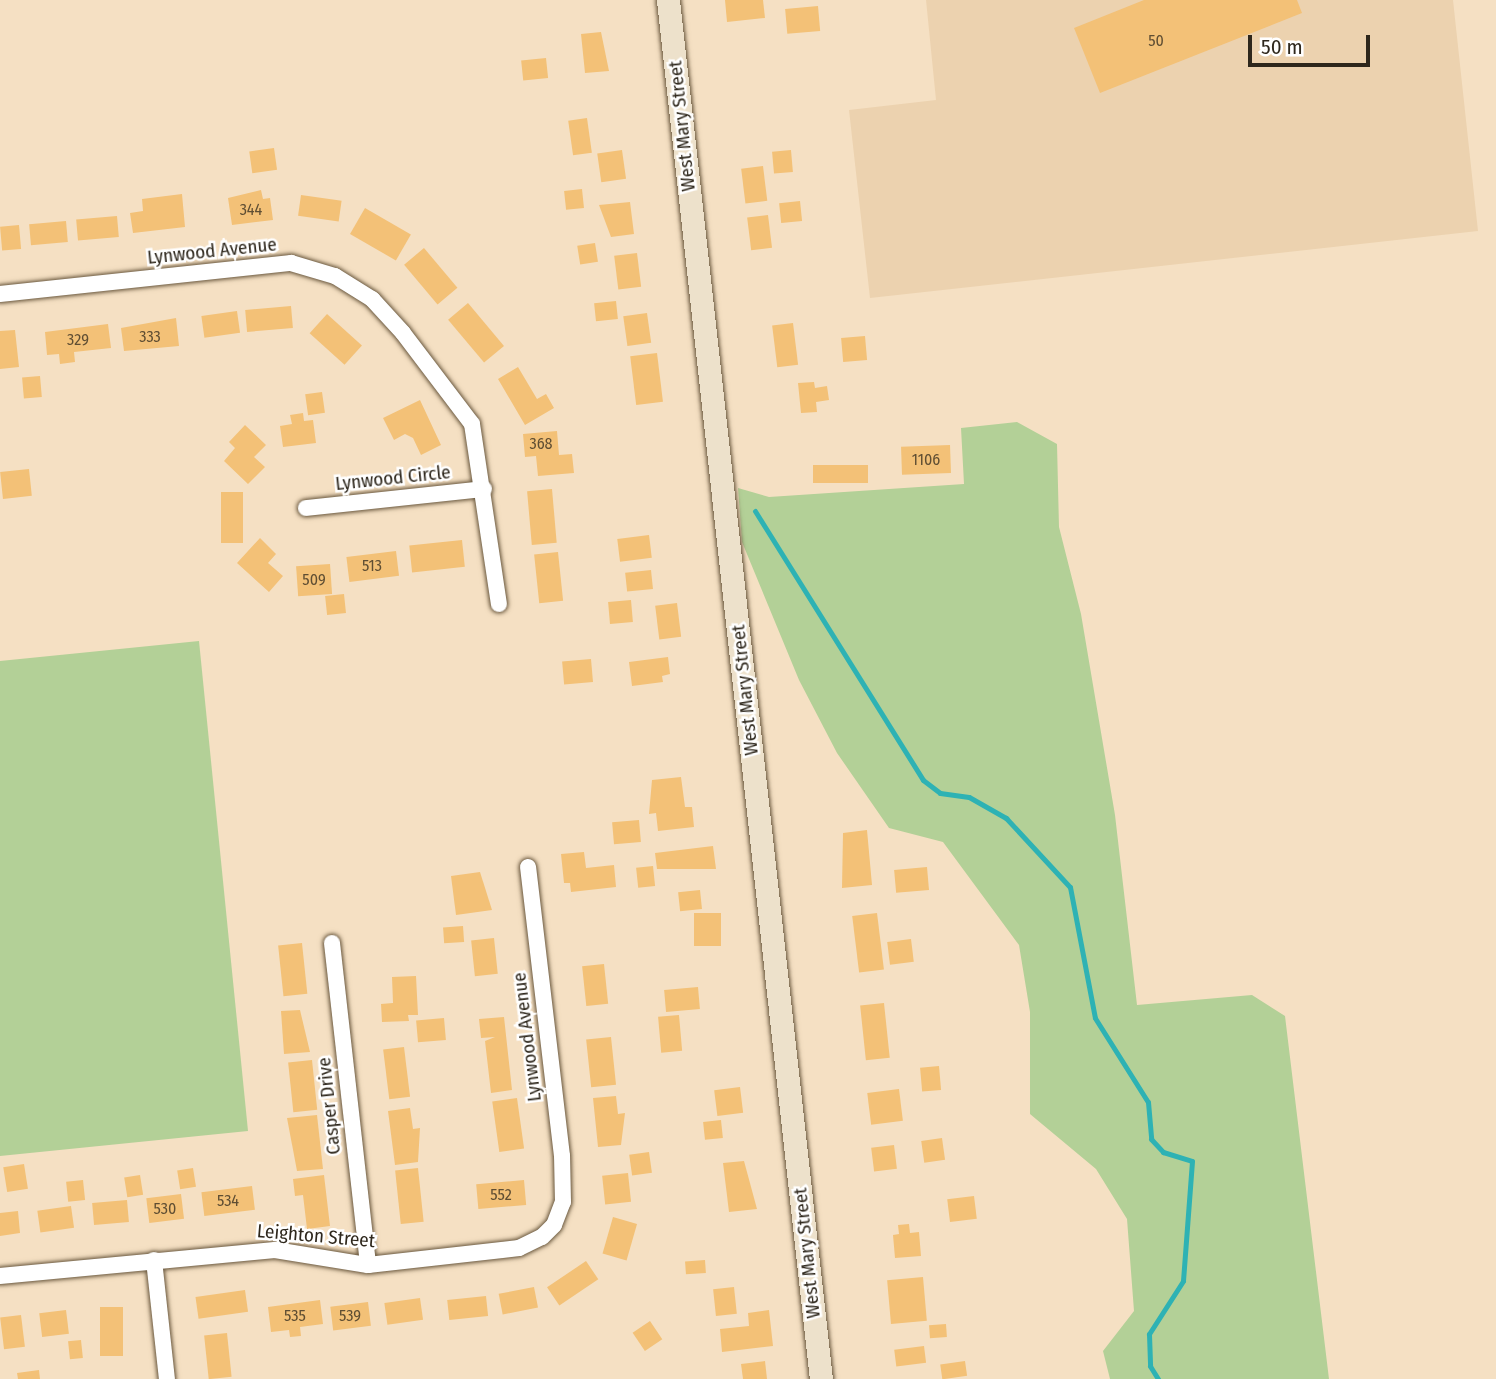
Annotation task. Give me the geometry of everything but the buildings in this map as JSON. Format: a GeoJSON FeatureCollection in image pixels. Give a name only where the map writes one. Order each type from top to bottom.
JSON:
{"type":"FeatureCollection","features":[{"type":"Feature","properties":{"kind":"main road","name":"West Mary Street"},"geometry":{"type":"LineString","coordinates":[[668,0],[821,1379]]}},
{"type":"Feature","properties":{"kind":"street","name":"Lynwood Avenue"},"geometry":{"type":"LineString","coordinates":[[0,294],[291,263],[335,276],[372,299],[447,386],[472,424],[484,489],[499,604]]}},
{"type":"Feature","properties":{"kind":"street","name":"Lynwood Circle"},"geometry":{"type":"LineString","coordinates":[[306,508],[484,489]]}},
{"type":"Feature","properties":{"kind":"street","name":"Lynwood Avenue"},"geometry":{"type":"LineString","coordinates":[[528,867],[557,1109],[562,1202]]}},
{"type":"Feature","properties":{"kind":"street","name":"Casper Drive"},"geometry":{"type":"LineString","coordinates":[[332,943],[368,1265]]}},
{"type":"Feature","properties":{"kind":"street","name":"Leighton Street"},"geometry":{"type":"LineString","coordinates":[[0,1276],[275,1250],[368,1265],[519,1248],[554,1225],[562,1202]]}},
{"type":"Feature","properties":{"kind":"street"},"geometry":{"type":"LineString","coordinates":[[154,1260],[167,1379]]}},
{"type":"Feature","properties":{"kind":"shaded area"},"geometry":{"type":"Polygon","coordinates":[[[926,0],[1453,0],[1478,231],[870,298],[849,110],[936,100],[926,0]]]}},
{"type":"Feature","properties":{"kind":"green space"},"geometry":{"type":"Polygon","coordinates":[[[1017,422],[1057,444],[1059,527],[1081,614],[1115,815],[1137,1005],[1252,995],[1285,1016],[1329,1379],[1110,1379],[1103,1351],[1134,1311],[1127,1219],[1096,1169],[1030,1114],[1030,1012],[1019,945],[943,842],[889,828],[837,753],[799,680],[742,542],[738,488],[769,497],[964,484],[961,428],[1017,422]]]}},
{"type":"Feature","properties":{"kind":"green space"},"geometry":{"type":"Polygon","coordinates":[[[199,641],[248,1131],[0,1156],[0,661],[199,641]]]}},
{"type":"Feature","properties":{"kind":"waterway"},"geometry":{"type":"LineString","coordinates":[[755,511],[923,780],[940,793],[969,797],[1006,818],[1070,887],[1095,1018],[1148,1102],[1151,1139],[1163,1152],[1192,1161],[1183,1281],[1149,1334],[1150,1366],[1158,1379]]}}]}
